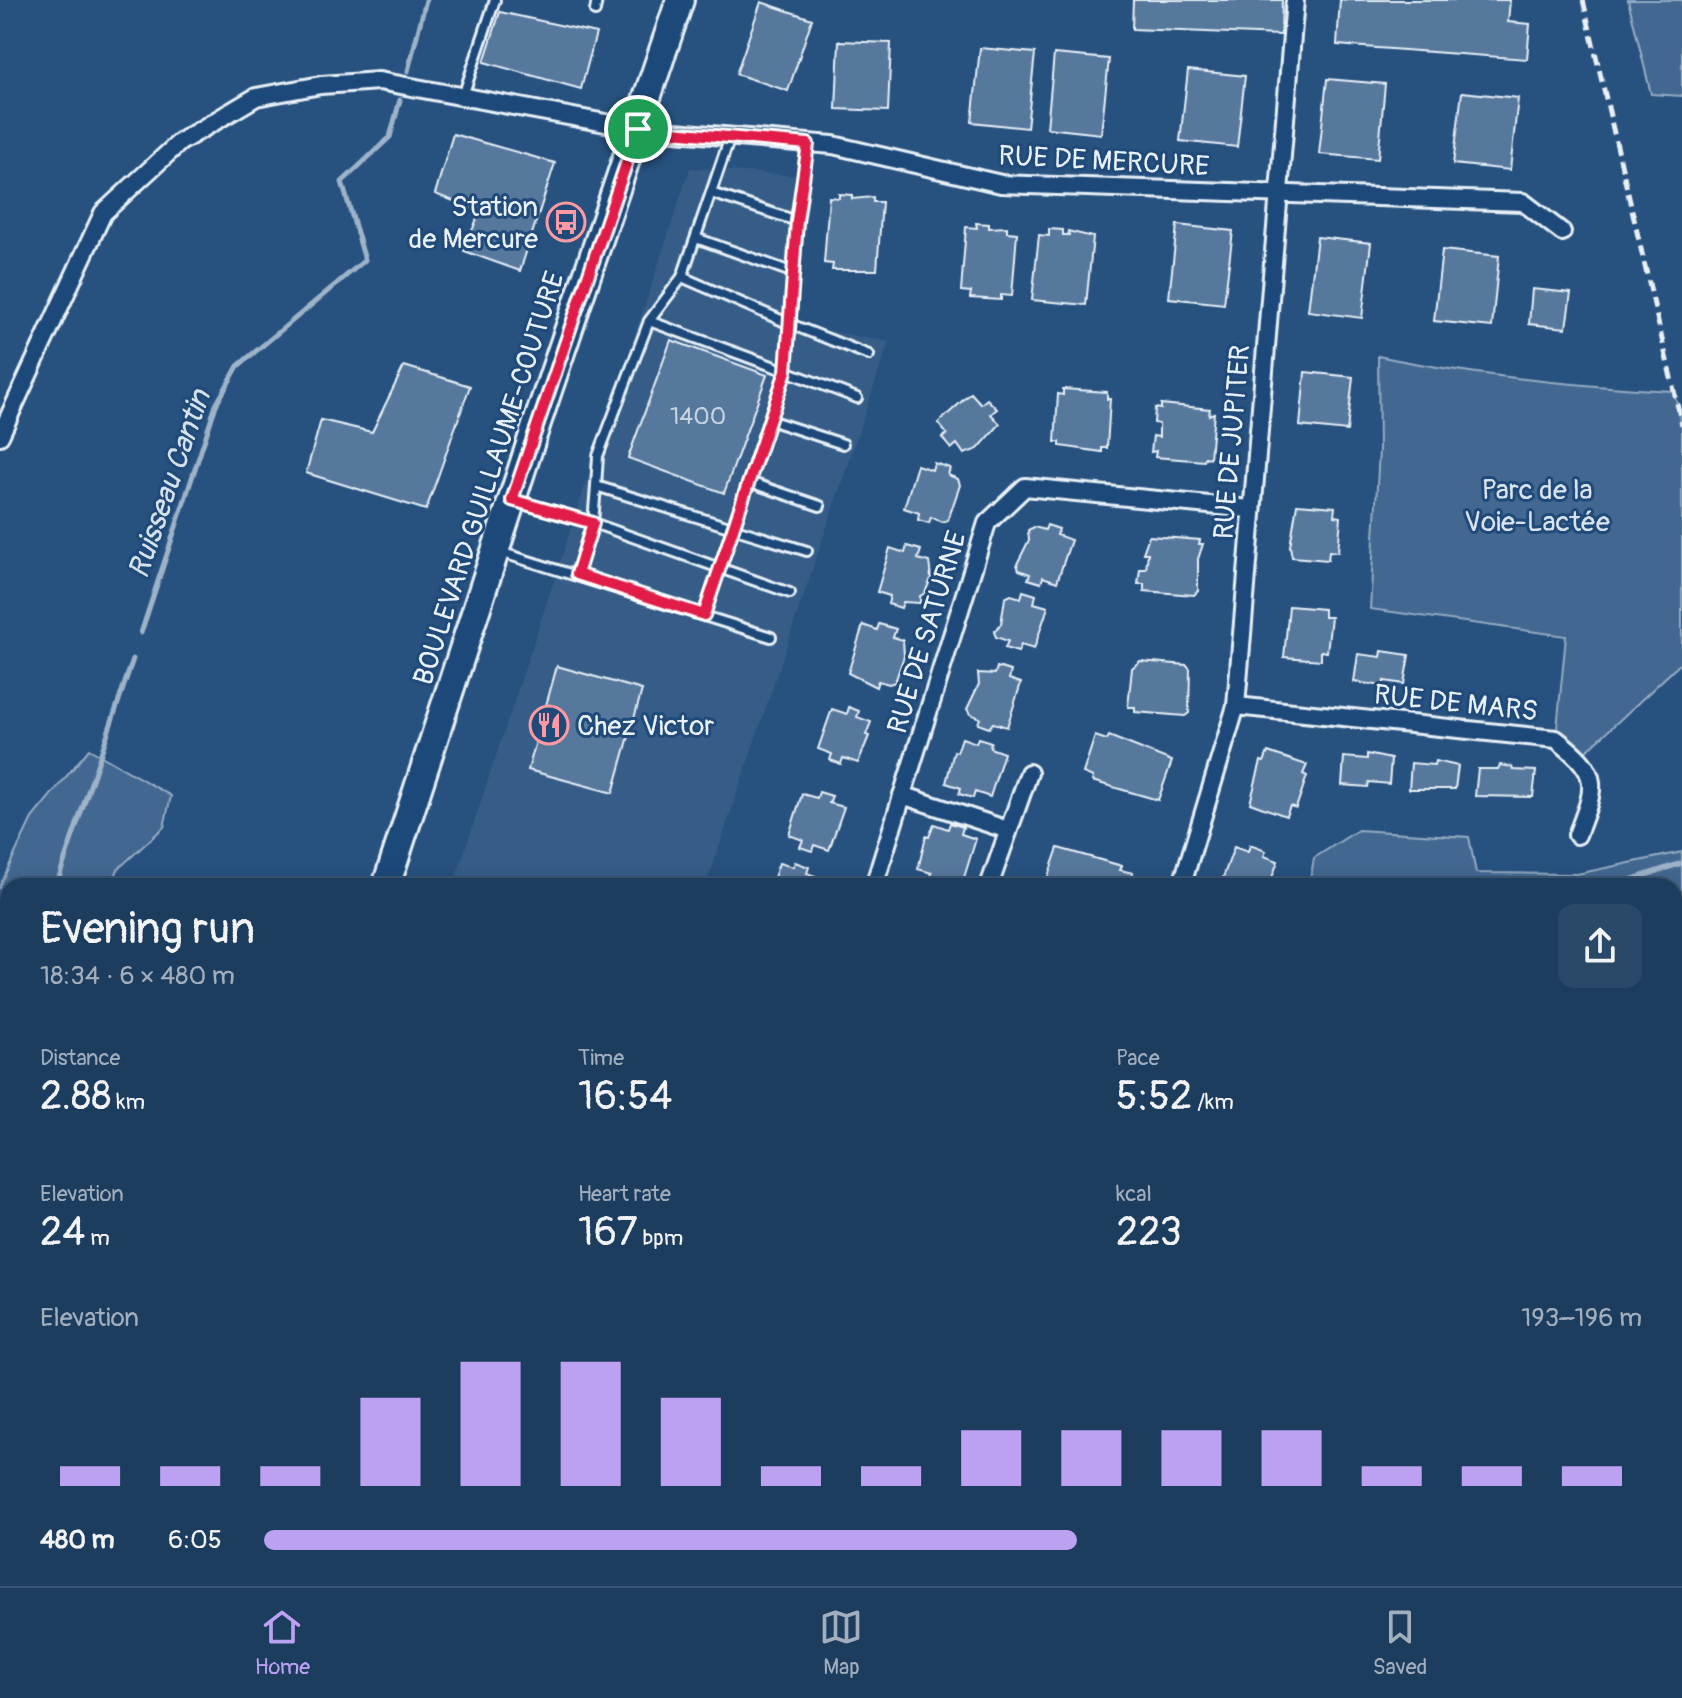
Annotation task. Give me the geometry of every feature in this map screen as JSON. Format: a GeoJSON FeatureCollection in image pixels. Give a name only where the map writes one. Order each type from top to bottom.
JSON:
{"type":"FeatureCollection","features":[{"type":"Feature","properties":{"kind":"main road","name":"BOULEVARD GUILLAUME-COUTURE"},"geometry":{"type":"LineString","coordinates":[[389,878],[680,0]]}},
{"type":"Feature","properties":{"kind":"street","name":"RUE DE JUPITER"},"geometry":{"type":"LineString","coordinates":[[1184,878],[1236,706],[1250,509],[1295,0]]}},
{"type":"Feature","properties":{"kind":"street","name":"RUE DE MERCURE"},"geometry":{"type":"LineString","coordinates":[[0,436],[70,277],[103,213],[180,142],[256,97],[321,85],[379,81],[638,129],[833,145],[1001,184],[1523,202],[1562,232]]}},
{"type":"Feature","properties":{"kind":"street","name":"RUE DE SATURNE"},"geometry":{"type":"LineString","coordinates":[[876,878],[987,523],[1025,487],[1250,509]]}},
{"type":"Feature","properties":{"kind":"street","name":"RUE DE MARS"},"geometry":{"type":"LineString","coordinates":[[1236,706],[1556,739],[1586,766],[1594,792],[1577,835]]}},
{"type":"Feature","properties":{"kind":"street"},"geometry":{"type":"LineString","coordinates":[[992,878],[1029,773]]}},
{"type":"Feature","properties":{"kind":"street"},"geometry":{"type":"LineString","coordinates":[[902,795],[1008,830]]}},
{"type":"Feature","properties":{"kind":"lane"},"geometry":{"type":"LineString","coordinates":[[463,97],[495,0]]}},
{"type":"Feature","properties":{"kind":"lane"},"geometry":{"type":"LineString","coordinates":[[595,11],[597,0]]}},
{"type":"Feature","properties":{"kind":"lane"},"geometry":{"type":"LineString","coordinates":[[577,574],[593,523],[598,456],[649,321],[682,277],[730,137]]}},
{"type":"Feature","properties":{"kind":"lane"},"geometry":{"type":"LineString","coordinates":[[704,615],[786,371],[797,221],[808,144]]}},
{"type":"Feature","properties":{"kind":"lane"},"geometry":{"type":"LineString","coordinates":[[711,193],[797,221]]}},
{"type":"Feature","properties":{"kind":"lane"},"geometry":{"type":"LineString","coordinates":[[696,238],[794,273]]}},
{"type":"Feature","properties":{"kind":"lane"},"geometry":{"type":"LineString","coordinates":[[682,277],[869,355]]}},
{"type":"Feature","properties":{"kind":"lane"},"geometry":{"type":"LineString","coordinates":[[649,321],[857,398]]}},
{"type":"Feature","properties":{"kind":"lane"},"geometry":{"type":"LineString","coordinates":[[769,420],[843,444]]}},
{"type":"Feature","properties":{"kind":"lane"},"geometry":{"type":"LineString","coordinates":[[749,482],[820,506]]}},
{"type":"Feature","properties":{"kind":"lane"},"geometry":{"type":"LineString","coordinates":[[596,486],[807,551]]}},
{"type":"Feature","properties":{"kind":"lane"},"geometry":{"type":"LineString","coordinates":[[512,500],[593,523],[790,593]]}},
{"type":"Feature","properties":{"kind":"lane"},"geometry":{"type":"LineString","coordinates":[[496,551],[771,637]]}},
{"type":"Feature","properties":{"kind":"shaded area"},"geometry":{"type":"Polygon","coordinates":[[[690,168],[812,177],[795,325],[889,342],[709,878],[456,878],[690,168]]]}},
{"type":"Feature","properties":{"kind":"green space"},"geometry":{"type":"Polygon","coordinates":[[[1628,0],[1682,0],[1682,96],[1651,94],[1628,0]]]}},
{"type":"Feature","properties":{"kind":"green space","name":"Parc de la Voie-Lactée"},"geometry":{"type":"Polygon","coordinates":[[[1378,356],[1525,379],[1674,391],[1682,425],[1682,662],[1580,757],[1556,739],[1566,636],[1370,609],[1379,450],[1378,356]]]}},
{"type":"Feature","properties":{"kind":"green space"},"geometry":{"type":"Polygon","coordinates":[[[89,749],[171,796],[164,827],[118,869],[114,878],[3,878],[32,818],[89,749]]]}},
{"type":"Feature","properties":{"kind":"green space"},"geometry":{"type":"Polygon","coordinates":[[[1358,830],[1469,837],[1476,873],[1577,874],[1682,852],[1682,878],[1310,878],[1314,858],[1358,830]]]}},
{"type":"Feature","properties":{"kind":"building"},"geometry":{"type":"Polygon","coordinates":[[[1133,0],[1282,0],[1281,35],[1132,29],[1133,0]]]}},
{"type":"Feature","properties":{"kind":"building"},"geometry":{"type":"Polygon","coordinates":[[[1340,0],[1510,0],[1508,22],[1530,24],[1527,59],[1337,45],[1340,0]]]}},
{"type":"Feature","properties":{"kind":"building"},"geometry":{"type":"Polygon","coordinates":[[[761,2],[812,19],[788,91],[736,74],[761,2]]]}},
{"type":"Feature","properties":{"kind":"building"},"geometry":{"type":"Polygon","coordinates":[[[500,12],[596,33],[581,89],[484,62],[500,12]]]}},
{"type":"Feature","properties":{"kind":"building"},"geometry":{"type":"Polygon","coordinates":[[[839,41],[891,43],[888,111],[836,109],[839,41]]]}},
{"type":"Feature","properties":{"kind":"building"},"geometry":{"type":"Polygon","coordinates":[[[980,48],[1035,53],[1027,128],[972,122],[980,48]]]}},
{"type":"Feature","properties":{"kind":"building"},"geometry":{"type":"Polygon","coordinates":[[[1054,54],[1109,59],[1101,134],[1047,128],[1054,54]]]}},
{"type":"Feature","properties":{"kind":"building"},"geometry":{"type":"Polygon","coordinates":[[[1188,70],[1245,76],[1237,147],[1180,141],[1188,70]]]}},
{"type":"Feature","properties":{"kind":"building"},"geometry":{"type":"Polygon","coordinates":[[[1327,79],[1385,84],[1378,159],[1319,154],[1327,79]]]}},
{"type":"Feature","properties":{"kind":"building"},"geometry":{"type":"Polygon","coordinates":[[[1462,92],[1518,98],[1510,170],[1453,164],[1462,92]]]}},
{"type":"Feature","properties":{"kind":"building"},"geometry":{"type":"Polygon","coordinates":[[[453,134],[555,163],[520,271],[464,251],[480,211],[435,194],[453,134]]]}},
{"type":"Feature","properties":{"kind":"building"},"geometry":{"type":"Polygon","coordinates":[[[839,194],[852,195],[852,199],[873,197],[873,202],[882,202],[877,270],[832,270],[833,264],[824,263],[829,197],[839,198],[839,194]]]}},
{"type":"Feature","properties":{"kind":"building"},"geometry":{"type":"Polygon","coordinates":[[[976,223],[989,224],[989,228],[1007,227],[1007,232],[1017,233],[1012,296],[1001,295],[1001,300],[970,298],[971,292],[961,291],[966,227],[977,228],[976,223]]]}},
{"type":"Feature","properties":{"kind":"building"},"geometry":{"type":"Polygon","coordinates":[[[1177,225],[1233,231],[1224,304],[1169,298],[1177,225]]]}},
{"type":"Feature","properties":{"kind":"building"},"geometry":{"type":"Polygon","coordinates":[[[1049,229],[1063,230],[1063,235],[1069,235],[1068,231],[1093,237],[1086,305],[1032,300],[1039,235],[1049,236],[1049,229]]]}},
{"type":"Feature","properties":{"kind":"building"},"geometry":{"type":"Polygon","coordinates":[[[1317,237],[1371,243],[1362,318],[1308,311],[1317,237]]]}},
{"type":"Feature","properties":{"kind":"building"},"geometry":{"type":"Polygon","coordinates":[[[1442,250],[1499,256],[1492,327],[1434,321],[1442,250]]]}},
{"type":"Feature","properties":{"kind":"building"},"geometry":{"type":"Polygon","coordinates":[[[1532,289],[1571,293],[1566,328],[1529,324],[1532,289]]]}},
{"type":"Feature","properties":{"kind":"building"},"geometry":{"type":"Polygon","coordinates":[[[671,340],[767,375],[724,493],[628,458],[671,340]]]}},
{"type":"Feature","properties":{"kind":"building"},"geometry":{"type":"Polygon","coordinates":[[[404,366],[470,386],[426,510],[306,473],[321,420],[372,432],[404,366]]]}},
{"type":"Feature","properties":{"kind":"building"},"geometry":{"type":"Polygon","coordinates":[[[1305,372],[1353,377],[1347,431],[1300,426],[1305,372]]]}},
{"type":"Feature","properties":{"kind":"building"},"geometry":{"type":"Polygon","coordinates":[[[1063,389],[1107,392],[1107,399],[1110,399],[1107,448],[1102,448],[1102,452],[1060,446],[1060,442],[1055,442],[1058,394],[1063,395],[1063,389]]]}},
{"type":"Feature","properties":{"kind":"building"},"geometry":{"type":"Polygon","coordinates":[[[971,393],[981,404],[987,399],[997,409],[991,414],[1000,424],[978,449],[964,454],[957,444],[951,449],[942,438],[947,434],[938,423],[971,393]]]}},
{"type":"Feature","properties":{"kind":"building"},"geometry":{"type":"Polygon","coordinates":[[[1161,404],[1210,409],[1209,415],[1214,413],[1210,458],[1205,457],[1204,461],[1155,457],[1156,451],[1151,452],[1153,436],[1159,437],[1159,424],[1154,423],[1155,408],[1161,409],[1161,404]]]}},
{"type":"Feature","properties":{"kind":"building"},"geometry":{"type":"Polygon","coordinates":[[[934,463],[950,468],[948,475],[958,479],[960,485],[948,520],[942,522],[931,517],[929,523],[918,520],[919,513],[904,508],[917,465],[932,470],[934,463]]]}},
{"type":"Feature","properties":{"kind":"building"},"geometry":{"type":"Polygon","coordinates":[[[1297,504],[1335,507],[1334,516],[1341,517],[1338,552],[1329,551],[1328,560],[1292,557],[1290,546],[1297,504]]]}},
{"type":"Feature","properties":{"kind":"building"},"geometry":{"type":"Polygon","coordinates":[[[1047,525],[1059,529],[1057,535],[1071,540],[1057,582],[1043,577],[1041,583],[1028,579],[1030,574],[1019,570],[1017,564],[1029,540],[1028,530],[1034,527],[1045,530],[1047,525]]]}},
{"type":"Feature","properties":{"kind":"building"},"geometry":{"type":"Polygon","coordinates":[[[1149,536],[1200,540],[1199,544],[1203,544],[1198,559],[1198,591],[1194,595],[1144,591],[1144,584],[1138,584],[1140,569],[1146,569],[1148,553],[1143,553],[1149,536]]]}},
{"type":"Feature","properties":{"kind":"building"},"geometry":{"type":"Polygon","coordinates":[[[907,546],[921,550],[918,559],[929,562],[931,578],[925,593],[920,596],[920,603],[903,602],[901,608],[888,604],[890,596],[877,592],[890,548],[905,553],[907,546]]]}},
{"type":"Feature","properties":{"kind":"building"},"geometry":{"type":"Polygon","coordinates":[[[1023,591],[1036,595],[1034,603],[1048,607],[1034,649],[1021,645],[1018,652],[1005,648],[1008,641],[996,637],[994,632],[1001,624],[1005,598],[1011,595],[1021,598],[1023,591]]]}},
{"type":"Feature","properties":{"kind":"building"},"geometry":{"type":"Polygon","coordinates":[[[1289,606],[1324,609],[1324,617],[1331,617],[1327,652],[1321,651],[1321,660],[1284,657],[1289,606]]]}},
{"type":"Feature","properties":{"kind":"building"},"geometry":{"type":"Polygon","coordinates":[[[879,624],[896,629],[893,637],[903,640],[904,656],[895,682],[878,681],[876,687],[848,673],[863,625],[877,630],[879,624]]]}},
{"type":"Feature","properties":{"kind":"building"},"geometry":{"type":"Polygon","coordinates":[[[1382,651],[1409,655],[1404,684],[1384,681],[1383,686],[1354,682],[1358,654],[1381,657],[1382,651]]]}},
{"type":"Feature","properties":{"kind":"building"},"geometry":{"type":"Polygon","coordinates":[[[1140,661],[1187,665],[1190,669],[1189,713],[1185,716],[1135,712],[1135,707],[1128,707],[1132,668],[1140,661]]]}},
{"type":"Feature","properties":{"kind":"building"},"geometry":{"type":"Polygon","coordinates":[[[557,666],[642,690],[613,793],[528,770],[557,666]]]}},
{"type":"Feature","properties":{"kind":"building"},"geometry":{"type":"Polygon","coordinates":[[[997,667],[1011,671],[1009,679],[1021,683],[1007,727],[993,723],[989,728],[978,724],[980,718],[970,714],[967,709],[979,684],[978,673],[995,674],[997,667]]]}},
{"type":"Feature","properties":{"kind":"building"},"geometry":{"type":"Polygon","coordinates":[[[849,707],[859,711],[857,717],[871,722],[858,763],[843,758],[841,764],[830,760],[832,754],[818,749],[832,709],[847,714],[849,707]]]}},
{"type":"Feature","properties":{"kind":"building"},"geometry":{"type":"Polygon","coordinates":[[[1095,736],[1107,740],[1109,736],[1172,761],[1158,800],[1092,781],[1093,777],[1083,773],[1095,736]]]}},
{"type":"Feature","properties":{"kind":"building"},"geometry":{"type":"Polygon","coordinates":[[[962,738],[976,743],[978,738],[991,742],[990,748],[1004,753],[990,797],[975,792],[973,798],[959,794],[961,788],[946,783],[954,751],[957,752],[962,738]]]}},
{"type":"Feature","properties":{"kind":"building"},"geometry":{"type":"Polygon","coordinates":[[[1268,752],[1307,765],[1303,774],[1307,776],[1296,808],[1290,806],[1286,816],[1250,803],[1261,761],[1264,762],[1268,752]]]}},
{"type":"Feature","properties":{"kind":"building"},"geometry":{"type":"Polygon","coordinates":[[[1367,754],[1391,759],[1389,784],[1369,782],[1368,787],[1342,785],[1344,757],[1367,759],[1367,754]]]}},
{"type":"Feature","properties":{"kind":"building"},"geometry":{"type":"Polygon","coordinates":[[[1435,761],[1458,766],[1455,789],[1409,789],[1411,763],[1434,765],[1435,761]]]}},
{"type":"Feature","properties":{"kind":"building"},"geometry":{"type":"Polygon","coordinates":[[[1500,765],[1512,767],[1513,770],[1536,771],[1533,797],[1475,796],[1478,769],[1498,769],[1500,765]]]}},
{"type":"Feature","properties":{"kind":"building"},"geometry":{"type":"Polygon","coordinates":[[[819,792],[832,796],[829,803],[844,807],[829,850],[814,845],[812,851],[800,847],[803,840],[789,835],[802,794],[817,798],[819,792]]]}},
{"type":"Feature","properties":{"kind":"building"},"geometry":{"type":"Polygon","coordinates":[[[950,823],[963,827],[961,834],[976,839],[964,878],[931,878],[932,873],[918,869],[926,836],[929,837],[934,824],[948,829],[950,823]]]}},
{"type":"Feature","properties":{"kind":"building"},"geometry":{"type":"Polygon","coordinates":[[[1250,845],[1266,851],[1264,856],[1278,861],[1272,878],[1223,878],[1234,847],[1248,852],[1250,845]]]}},
{"type":"Feature","properties":{"kind":"building"},"geometry":{"type":"Polygon","coordinates":[[[1058,848],[1122,866],[1120,870],[1133,873],[1131,878],[1047,878],[1058,848]]]}},
{"type":"Feature","properties":{"kind":"building"},"geometry":{"type":"Polygon","coordinates":[[[795,862],[809,867],[807,873],[821,878],[774,878],[779,863],[793,867],[795,862]]]}},
{"type":"Feature","properties":{"kind":"waterway","name":"Ruisseau Cantin"},"geometry":{"type":"LineString","coordinates":[[408,71],[426,0]]}},
{"type":"Feature","properties":{"kind":"waterway","name":"Ruisseau Cantin"},"geometry":{"type":"LineString","coordinates":[[141,633],[216,405],[238,366],[365,260],[342,182],[390,137],[400,100]]}},
{"type":"Feature","properties":{"kind":"waterway","name":"Ruisseau Cantin"},"geometry":{"type":"LineString","coordinates":[[59,878],[133,659]]}},
{"type":"Feature","properties":{"kind":"waterway"},"geometry":{"type":"LineString","coordinates":[[1636,878],[1682,863]]}},
{"type":"Feature","properties":{"kind":"railway"},"geometry":{"type":"LineString","coordinates":[[1583,0],[1682,425]]}},
{"type":"Feature","properties":{"kind":"place","name":"Station de Mercure"},"geometry":{"type":"Point","coordinates":[566,222]}},
{"type":"Feature","properties":{"kind":"place","name":"Chez Victor"},"geometry":{"type":"Point","coordinates":[549,725]}},
{"type":"Feature","properties":{"kind":"route"},"geometry":{"type":"LineString","coordinates":[[638,129],[808,144],[797,221],[786,371],[704,615],[577,574],[593,523],[512,500],[638,129]]}}]}
